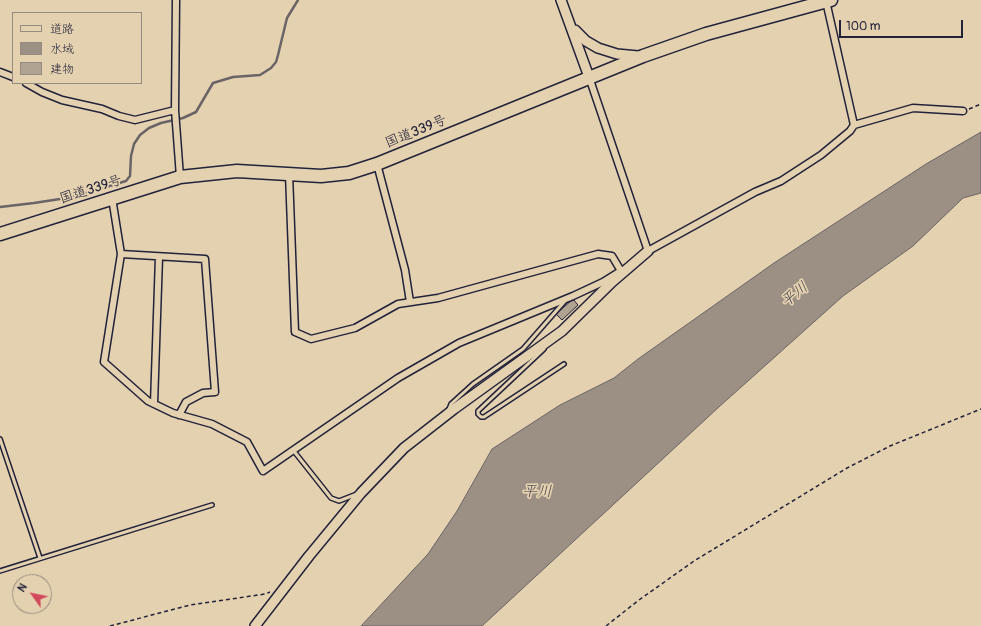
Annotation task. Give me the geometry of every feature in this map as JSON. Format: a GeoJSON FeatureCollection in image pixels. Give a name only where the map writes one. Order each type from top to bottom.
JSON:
{"type":"FeatureCollection","features":[{"type":"Feature","properties":{"kind":"highway","name":"国道339号"},"geometry":{"type":"LineString","coordinates":[[0,234],[180,178],[236,171],[321,176],[333,176],[349,173],[377,164],[643,56],[706,34],[828,0]]}},
{"type":"Feature","properties":{"kind":"street"},"geometry":{"type":"LineString","coordinates":[[176,0],[175,110],[180,178]]}},
{"type":"Feature","properties":{"kind":"street"},"geometry":{"type":"LineString","coordinates":[[560,0],[589,77],[648,251]]}},
{"type":"Feature","properties":{"kind":"street"},"geometry":{"type":"LineString","coordinates":[[828,0],[854,125]]}},
{"type":"Feature","properties":{"kind":"street"},"geometry":{"type":"LineString","coordinates":[[571,26],[586,41],[598,48],[617,54],[643,56]]}},
{"type":"Feature","properties":{"kind":"street"},"geometry":{"type":"LineString","coordinates":[[0,72],[12,77]]}},
{"type":"Feature","properties":{"kind":"street"},"geometry":{"type":"LineString","coordinates":[[28,84],[42,92],[62,100],[102,109],[119,116],[135,120],[175,110]]}},
{"type":"Feature","properties":{"kind":"street"},"geometry":{"type":"LineString","coordinates":[[255,626],[361,493],[404,448],[447,414],[562,331],[623,271],[648,251],[748,196],[781,181],[821,155],[850,131],[854,125],[913,108],[963,111]]}},
{"type":"Feature","properties":{"kind":"street"},"geometry":{"type":"LineString","coordinates":[[377,164],[405,270],[410,302]]}},
{"type":"Feature","properties":{"kind":"street"},"geometry":{"type":"LineString","coordinates":[[289,174],[295,332],[311,339],[355,328],[398,304],[438,298],[598,254],[612,256],[623,271]]}},
{"type":"Feature","properties":{"kind":"street"},"geometry":{"type":"LineString","coordinates":[[112,198],[121,254],[104,362],[148,401],[173,413],[212,424],[247,442],[263,471],[398,378],[459,343],[568,298],[623,271]]}},
{"type":"Feature","properties":{"kind":"street"},"geometry":{"type":"LineString","coordinates":[[121,254],[205,259],[215,392],[203,393],[186,402],[179,415]]}},
{"type":"Feature","properties":{"kind":"street"},"geometry":{"type":"LineString","coordinates":[[154,404],[159,257]]}},
{"type":"Feature","properties":{"kind":"lane"},"geometry":{"type":"LineString","coordinates":[[447,414],[451,404],[474,384],[523,349],[568,298]]}},
{"type":"Feature","properties":{"kind":"lane"},"geometry":{"type":"LineString","coordinates":[[562,331],[478,411],[478,414],[481,417],[484,417],[564,364]]}},
{"type":"Feature","properties":{"kind":"lane"},"geometry":{"type":"LineString","coordinates":[[0,439],[40,558]]}},
{"type":"Feature","properties":{"kind":"lane"},"geometry":{"type":"LineString","coordinates":[[293,450],[331,498],[339,501],[361,493]]}},
{"type":"Feature","properties":{"kind":"lane"},"geometry":{"type":"LineString","coordinates":[[0,571],[212,505]]}},
{"type":"Feature","properties":{"kind":"path"},"geometry":{"type":"LineString","coordinates":[[963,111],[981,104]]}},
{"type":"Feature","properties":{"kind":"path"},"geometry":{"type":"LineString","coordinates":[[606,626],[639,600],[694,561],[847,468],[890,446],[981,409]]}},
{"type":"Feature","properties":{"kind":"path"},"geometry":{"type":"LineString","coordinates":[[110,626],[190,605],[265,594],[288,584]]}},
{"type":"Feature","properties":{"kind":"water","name":"平川"},"geometry":{"type":"Polygon","coordinates":[[[981,132],[981,193],[963,198],[913,246],[843,296],[720,406],[482,626],[361,626],[428,554],[457,511],[492,449],[560,405],[614,378],[638,359],[774,263],[926,164],[981,132]]]}},
{"type":"Feature","properties":{"kind":"building"},"geometry":{"type":"Polygon","coordinates":[[[573,299],[578,305],[562,320],[556,314],[573,299]]]}},
{"type":"Feature","properties":{"kind":"waterway"},"geometry":{"type":"LineString","coordinates":[[0,207],[73,197],[126,181],[130,176],[131,156],[134,144],[140,135],[149,128],[161,123],[183,118],[196,112],[213,83],[233,77],[260,75],[271,68],[276,62],[287,18],[298,0]]}}]}
